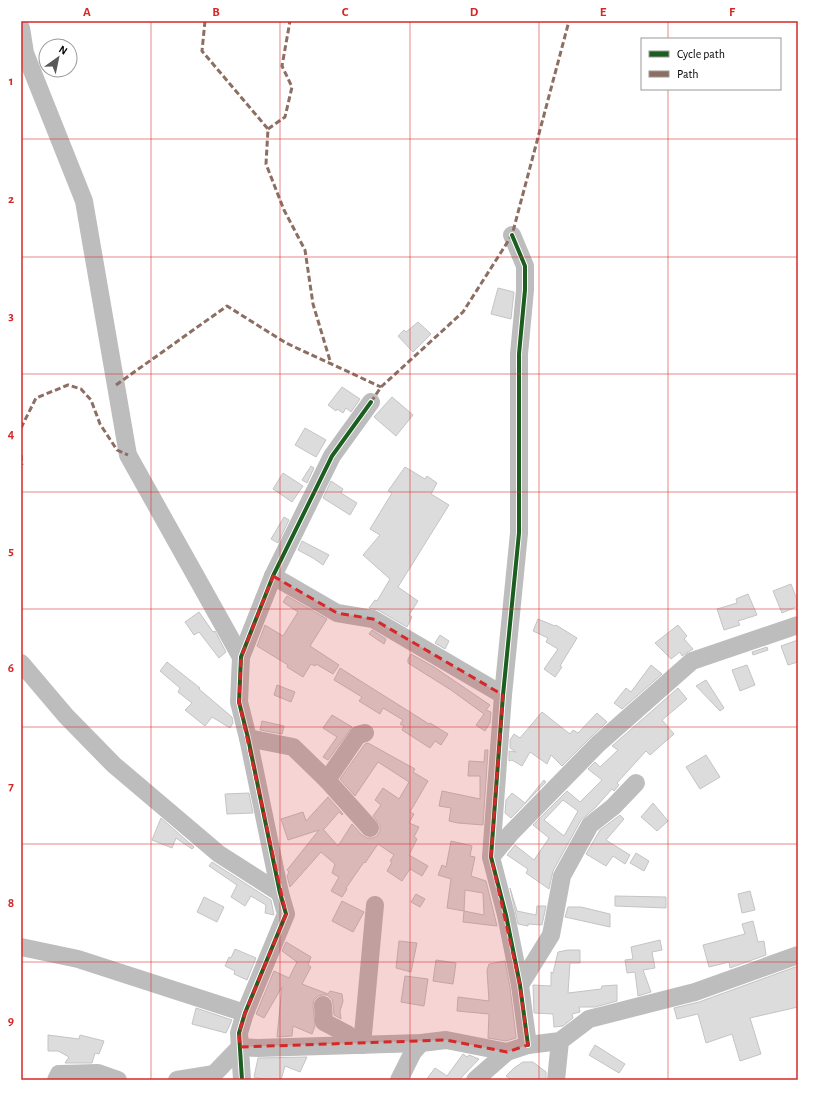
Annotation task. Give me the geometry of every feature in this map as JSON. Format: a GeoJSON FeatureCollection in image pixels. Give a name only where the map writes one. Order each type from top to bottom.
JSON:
{"type":"FeatureCollection","features":[{"type":"Feature","properties":{"kind":"street"},"geometry":{"type":"LineString","coordinates":[[21,28],[25,53],[84,201],[128,455],[241,657]]}},
{"type":"Feature","properties":{"kind":"street"},"geometry":{"type":"LineString","coordinates":[[512,235],[525,266],[525,290],[519,354],[519,533],[502,695],[491,857],[506,915],[520,985],[528,1045]]}},
{"type":"Feature","properties":{"kind":"street"},"geometry":{"type":"LineString","coordinates":[[242,1080],[239,1033],[245,1013],[286,914],[280,893],[248,738],[239,702],[241,657],[273,576],[332,456],[371,402]]}},
{"type":"Feature","properties":{"kind":"street"},"geometry":{"type":"LineString","coordinates":[[273,576],[337,613],[373,619],[502,695]]}},
{"type":"Feature","properties":{"kind":"street"},"geometry":{"type":"LineString","coordinates":[[491,857],[511,832],[598,744],[692,661],[798,625]]}},
{"type":"Feature","properties":{"kind":"street"},"geometry":{"type":"LineString","coordinates":[[21,663],[66,716],[114,765],[219,854],[280,893]]}},
{"type":"Feature","properties":{"kind":"street"},"geometry":{"type":"LineString","coordinates":[[327,780],[358,735],[365,733]]}},
{"type":"Feature","properties":{"kind":"street"},"geometry":{"type":"LineString","coordinates":[[248,738],[293,747],[327,780],[370,828]]}},
{"type":"Feature","properties":{"kind":"street"},"geometry":{"type":"LineString","coordinates":[[520,985],[551,935],[562,876],[590,825],[613,807],[636,783]]}},
{"type":"Feature","properties":{"kind":"street"},"geometry":{"type":"LineString","coordinates":[[362,1045],[375,905]]}},
{"type":"Feature","properties":{"kind":"street"},"geometry":{"type":"LineString","coordinates":[[21,948],[78,959],[245,1013]]}},
{"type":"Feature","properties":{"kind":"street"},"geometry":{"type":"LineString","coordinates":[[475,1080],[507,1052],[528,1045],[560,1041],[589,1019],[695,992],[798,955]]}},
{"type":"Feature","properties":{"kind":"street"},"geometry":{"type":"LineString","coordinates":[[323,1005],[324,1022],[347,1034],[362,1045]]}},
{"type":"Feature","properties":{"kind":"street"},"geometry":{"type":"LineString","coordinates":[[177,1080],[214,1074],[240,1047],[258,1048],[421,1043],[446,1040],[507,1052]]}},
{"type":"Feature","properties":{"kind":"street"},"geometry":{"type":"LineString","coordinates":[[556,1080],[560,1041]]}},
{"type":"Feature","properties":{"kind":"street"},"geometry":{"type":"LineString","coordinates":[[399,1080],[413,1052],[421,1043]]}},
{"type":"Feature","properties":{"kind":"street"},"geometry":{"type":"LineString","coordinates":[[56,1080],[60,1074],[98,1072],[118,1080]]}},
{"type":"Feature","properties":{"kind":"highlighted area"},"geometry":{"type":"Polygon","coordinates":[[[273,576],[337,613],[373,619],[503,695],[491,857],[520,985],[528,1045],[507,1052],[446,1040],[240,1047],[239,1033],[245,1013],[286,914],[239,702],[241,657],[273,576]]]}},
{"type":"Feature","properties":{"kind":"building"},"geometry":{"type":"Polygon","coordinates":[[[498,288],[514,292],[511,319],[491,314],[498,288]]]}},
{"type":"Feature","properties":{"kind":"building"},"geometry":{"type":"Polygon","coordinates":[[[418,322],[431,334],[413,352],[398,336],[404,330],[406,332],[418,322]]]}},
{"type":"Feature","properties":{"kind":"building"},"geometry":{"type":"Polygon","coordinates":[[[342,387],[360,399],[351,412],[346,408],[343,413],[337,409],[336,411],[328,405],[342,387]]]}},
{"type":"Feature","properties":{"kind":"building"},"geometry":{"type":"Polygon","coordinates":[[[392,397],[413,415],[396,436],[374,417],[392,397]]]}},
{"type":"Feature","properties":{"kind":"building"},"geometry":{"type":"Polygon","coordinates":[[[305,428],[326,440],[316,457],[295,445],[305,428]]]}},
{"type":"Feature","properties":{"kind":"building"},"geometry":{"type":"Polygon","coordinates":[[[311,466],[314,468],[307,483],[302,480],[311,466]]]}},
{"type":"Feature","properties":{"kind":"building"},"geometry":{"type":"Polygon","coordinates":[[[405,467],[425,479],[427,476],[437,483],[431,494],[449,505],[398,587],[418,601],[409,615],[412,617],[407,627],[378,610],[369,608],[375,600],[377,601],[390,579],[363,555],[380,535],[370,529],[392,493],[388,491],[405,467]]]}},
{"type":"Feature","properties":{"kind":"building"},"geometry":{"type":"Polygon","coordinates":[[[283,473],[303,486],[292,502],[273,489],[283,473]]]}},
{"type":"Feature","properties":{"kind":"building"},"geometry":{"type":"Polygon","coordinates":[[[331,481],[343,489],[341,493],[357,503],[350,515],[323,498],[331,481]]]}},
{"type":"Feature","properties":{"kind":"building"},"geometry":{"type":"Polygon","coordinates":[[[284,517],[289,520],[278,543],[271,539],[284,517]]]}},
{"type":"Feature","properties":{"kind":"building"},"geometry":{"type":"Polygon","coordinates":[[[302,541],[329,555],[323,565],[298,550],[302,541]]]}},
{"type":"Feature","properties":{"kind":"building"},"geometry":{"type":"Polygon","coordinates":[[[791,584],[798,602],[798,606],[782,613],[773,591],[791,584]]]}},
{"type":"Feature","properties":{"kind":"building"},"geometry":{"type":"Polygon","coordinates":[[[748,594],[757,615],[738,621],[740,625],[724,630],[717,609],[737,603],[736,599],[748,594]]]}},
{"type":"Feature","properties":{"kind":"building"},"geometry":{"type":"Polygon","coordinates":[[[287,596],[327,619],[310,646],[339,665],[333,674],[316,664],[315,666],[311,664],[303,677],[287,667],[288,665],[257,646],[265,625],[283,636],[298,612],[283,602],[287,596]]]}},
{"type":"Feature","properties":{"kind":"building"},"geometry":{"type":"Polygon","coordinates":[[[199,612],[213,632],[215,631],[226,652],[219,658],[199,632],[194,635],[185,622],[199,612]]]}},
{"type":"Feature","properties":{"kind":"building"},"geometry":{"type":"Polygon","coordinates":[[[538,619],[555,626],[556,625],[577,638],[555,677],[544,669],[558,649],[546,642],[548,638],[533,631],[538,619]]]}},
{"type":"Feature","properties":{"kind":"building"},"geometry":{"type":"Polygon","coordinates":[[[678,625],[687,636],[684,639],[693,649],[682,656],[680,652],[671,659],[655,643],[678,625]]]}},
{"type":"Feature","properties":{"kind":"building"},"geometry":{"type":"Polygon","coordinates":[[[372,630],[386,639],[384,644],[369,634],[372,630]]]}},
{"type":"Feature","properties":{"kind":"building"},"geometry":{"type":"Polygon","coordinates":[[[440,635],[449,641],[445,649],[435,643],[440,635]]]}},
{"type":"Feature","properties":{"kind":"building"},"geometry":{"type":"Polygon","coordinates":[[[798,640],[798,662],[788,665],[781,646],[798,640]]]}},
{"type":"Feature","properties":{"kind":"building"},"geometry":{"type":"Polygon","coordinates":[[[767,647],[768,650],[753,655],[752,652],[767,647]]]}},
{"type":"Feature","properties":{"kind":"building"},"geometry":{"type":"Polygon","coordinates":[[[411,654],[434,667],[490,705],[486,710],[491,712],[490,723],[485,731],[476,725],[484,714],[451,690],[408,663],[408,659],[411,654]]]}},
{"type":"Feature","properties":{"kind":"building"},"geometry":{"type":"Polygon","coordinates":[[[167,662],[200,688],[199,689],[232,717],[233,723],[230,728],[212,717],[205,726],[185,710],[192,703],[178,692],[180,688],[160,671],[167,662]]]}},
{"type":"Feature","properties":{"kind":"building"},"geometry":{"type":"Polygon","coordinates":[[[651,665],[662,674],[622,709],[614,703],[626,688],[631,692],[651,665]]]}},
{"type":"Feature","properties":{"kind":"building"},"geometry":{"type":"Polygon","coordinates":[[[747,665],[755,685],[740,691],[732,670],[747,665]]]}},
{"type":"Feature","properties":{"kind":"building"},"geometry":{"type":"Polygon","coordinates":[[[340,668],[429,724],[430,723],[448,734],[441,745],[435,741],[430,748],[402,730],[404,726],[400,724],[403,720],[383,708],[380,714],[359,701],[362,697],[334,680],[340,668]]]}},
{"type":"Feature","properties":{"kind":"building"},"geometry":{"type":"Polygon","coordinates":[[[706,680],[724,708],[720,711],[696,686],[706,680]]]}},
{"type":"Feature","properties":{"kind":"building"},"geometry":{"type":"Polygon","coordinates":[[[277,685],[295,692],[291,702],[274,695],[277,685]]]}},
{"type":"Feature","properties":{"kind":"building"},"geometry":{"type":"Polygon","coordinates":[[[678,688],[687,699],[662,720],[674,734],[650,755],[646,751],[617,783],[619,785],[614,791],[612,789],[595,808],[581,820],[553,871],[549,889],[526,873],[528,869],[507,855],[515,845],[534,860],[549,838],[533,825],[567,791],[580,802],[602,780],[588,769],[595,762],[600,767],[618,750],[612,746],[678,688]],[[563,800],[544,820],[564,836],[578,811],[563,800]]]}},
{"type":"Feature","properties":{"kind":"building"},"geometry":{"type":"Polygon","coordinates":[[[542,712],[570,734],[573,730],[578,733],[597,713],[607,722],[562,766],[551,755],[547,764],[530,752],[522,766],[512,760],[509,761],[509,751],[516,752],[510,748],[510,740],[514,734],[520,738],[542,712]]]}},
{"type":"Feature","properties":{"kind":"building"},"geometry":{"type":"Polygon","coordinates":[[[332,715],[352,727],[328,760],[323,757],[337,737],[323,728],[332,715]]]}},
{"type":"Feature","properties":{"kind":"building"},"geometry":{"type":"Polygon","coordinates":[[[262,721],[284,726],[282,734],[260,730],[262,721]]]}},
{"type":"Feature","properties":{"kind":"building"},"geometry":{"type":"Polygon","coordinates":[[[368,743],[415,769],[413,772],[428,781],[410,812],[414,814],[409,823],[419,827],[414,837],[417,839],[409,855],[428,866],[422,876],[410,869],[402,881],[387,871],[392,862],[390,861],[394,855],[378,844],[346,888],[347,889],[342,897],[331,891],[339,877],[332,873],[335,864],[321,852],[290,887],[287,876],[289,872],[287,870],[319,830],[288,840],[281,819],[303,812],[306,821],[328,797],[343,814],[342,815],[339,812],[323,829],[338,846],[352,824],[362,835],[367,838],[373,838],[377,836],[380,831],[380,825],[373,816],[381,805],[375,800],[383,788],[399,799],[409,782],[378,762],[355,796],[340,779],[365,744],[368,743]]]}},
{"type":"Feature","properties":{"kind":"building"},"geometry":{"type":"Polygon","coordinates":[[[485,750],[488,750],[483,825],[449,821],[451,808],[439,806],[442,791],[480,799],[480,776],[468,776],[469,761],[484,762],[485,750]]]}},
{"type":"Feature","properties":{"kind":"building"},"geometry":{"type":"Polygon","coordinates":[[[706,755],[720,777],[700,789],[686,767],[706,755]]]}},
{"type":"Feature","properties":{"kind":"building"},"geometry":{"type":"Polygon","coordinates":[[[544,780],[546,782],[511,818],[505,813],[506,800],[512,793],[525,803],[544,780]]]}},
{"type":"Feature","properties":{"kind":"building"},"geometry":{"type":"Polygon","coordinates":[[[249,793],[253,813],[227,814],[225,794],[249,793]]]}},
{"type":"Feature","properties":{"kind":"building"},"geometry":{"type":"Polygon","coordinates":[[[653,803],[668,821],[657,831],[641,817],[653,803]]]}},
{"type":"Feature","properties":{"kind":"building"},"geometry":{"type":"Polygon","coordinates":[[[620,815],[624,819],[606,840],[630,855],[625,864],[613,856],[606,866],[586,854],[600,830],[620,815]]]}},
{"type":"Feature","properties":{"kind":"building"},"geometry":{"type":"Polygon","coordinates":[[[161,818],[194,847],[192,849],[176,838],[172,848],[152,840],[161,818]]]}},
{"type":"Feature","properties":{"kind":"building"},"geometry":{"type":"Polygon","coordinates":[[[451,841],[472,846],[470,856],[475,857],[471,876],[486,881],[497,926],[463,922],[464,911],[447,908],[451,879],[438,875],[442,865],[446,867],[451,841]],[[465,890],[464,911],[484,915],[483,893],[465,890]]]}},
{"type":"Feature","properties":{"kind":"building"},"geometry":{"type":"Polygon","coordinates":[[[636,853],[649,861],[644,871],[630,863],[636,853]]]}},
{"type":"Feature","properties":{"kind":"building"},"geometry":{"type":"Polygon","coordinates":[[[212,862],[271,900],[274,915],[265,913],[266,905],[251,896],[245,906],[231,897],[237,885],[209,866],[212,862]]]}},
{"type":"Feature","properties":{"kind":"building"},"geometry":{"type":"Polygon","coordinates":[[[510,888],[517,911],[536,915],[537,906],[546,906],[542,925],[528,924],[528,926],[518,924],[510,888]]]}},
{"type":"Feature","properties":{"kind":"building"},"geometry":{"type":"Polygon","coordinates":[[[750,891],[755,910],[742,913],[738,894],[750,891]]]}},
{"type":"Feature","properties":{"kind":"building"},"geometry":{"type":"Polygon","coordinates":[[[416,894],[425,899],[420,907],[411,902],[416,894]]]}},
{"type":"Feature","properties":{"kind":"building"},"geometry":{"type":"Polygon","coordinates":[[[615,896],[666,897],[666,908],[615,906],[615,896]]]}},
{"type":"Feature","properties":{"kind":"building"},"geometry":{"type":"Polygon","coordinates":[[[204,897],[224,907],[217,922],[197,912],[204,897]]]}},
{"type":"Feature","properties":{"kind":"building"},"geometry":{"type":"Polygon","coordinates":[[[342,901],[364,912],[353,932],[332,921],[342,901]]]}},
{"type":"Feature","properties":{"kind":"building"},"geometry":{"type":"Polygon","coordinates":[[[568,907],[581,907],[610,914],[610,927],[565,917],[568,907]]]}},
{"type":"Feature","properties":{"kind":"building"},"geometry":{"type":"Polygon","coordinates":[[[753,921],[758,942],[764,941],[766,955],[730,968],[729,962],[709,967],[703,945],[745,934],[742,924],[753,921]]]}},
{"type":"Feature","properties":{"kind":"building"},"geometry":{"type":"Polygon","coordinates":[[[660,940],[662,950],[652,952],[655,968],[643,970],[651,992],[638,996],[635,972],[627,973],[625,960],[633,959],[631,947],[660,940]]]}},
{"type":"Feature","properties":{"kind":"building"},"geometry":{"type":"Polygon","coordinates":[[[399,941],[417,943],[411,972],[396,968],[399,941]]]}},
{"type":"Feature","properties":{"kind":"building"},"geometry":{"type":"Polygon","coordinates":[[[286,942],[311,957],[308,965],[311,967],[302,984],[328,994],[330,991],[342,994],[343,1001],[340,1011],[341,1019],[334,1015],[332,999],[327,995],[318,996],[314,1000],[315,1026],[312,1034],[293,1026],[292,1036],[277,1037],[282,987],[264,1018],[256,1014],[274,971],[289,978],[297,962],[282,951],[286,942]]]}},
{"type":"Feature","properties":{"kind":"building"},"geometry":{"type":"Polygon","coordinates":[[[235,949],[256,958],[247,980],[234,974],[235,971],[225,966],[235,949]]]}},
{"type":"Feature","properties":{"kind":"building"},"geometry":{"type":"Polygon","coordinates":[[[580,950],[580,963],[570,963],[568,993],[601,989],[602,986],[617,985],[617,1001],[595,1007],[579,1007],[580,1012],[572,1014],[573,1018],[563,1026],[554,1027],[553,1014],[534,1013],[533,985],[551,986],[551,972],[553,973],[558,952],[580,950]]]}},
{"type":"Feature","properties":{"kind":"building"},"geometry":{"type":"Polygon","coordinates":[[[436,960],[456,963],[453,984],[433,981],[436,960]]]}},
{"type":"Feature","properties":{"kind":"building"},"geometry":{"type":"Polygon","coordinates":[[[505,961],[516,1036],[516,1038],[506,1041],[488,1038],[489,1014],[457,1011],[458,997],[489,1001],[487,970],[489,964],[505,961]]]}},
{"type":"Feature","properties":{"kind":"building"},"geometry":{"type":"Polygon","coordinates":[[[798,966],[798,1007],[750,1018],[761,1054],[740,1061],[732,1034],[706,1043],[698,1014],[677,1019],[674,1008],[699,1002],[798,966]]]}},
{"type":"Feature","properties":{"kind":"building"},"geometry":{"type":"Polygon","coordinates":[[[405,976],[428,979],[424,1006],[401,1002],[405,976]]]}},
{"type":"Feature","properties":{"kind":"building"},"geometry":{"type":"Polygon","coordinates":[[[196,1008],[232,1020],[226,1033],[192,1024],[196,1008]]]}},
{"type":"Feature","properties":{"kind":"building"},"geometry":{"type":"Polygon","coordinates":[[[48,1035],[79,1039],[80,1035],[104,1041],[99,1054],[95,1053],[92,1063],[65,1063],[69,1057],[58,1051],[48,1051],[48,1035]]]}},
{"type":"Feature","properties":{"kind":"building"},"geometry":{"type":"Polygon","coordinates":[[[595,1045],[625,1064],[619,1073],[589,1055],[595,1045]]]}},
{"type":"Feature","properties":{"kind":"building"},"geometry":{"type":"Polygon","coordinates":[[[463,1054],[467,1057],[469,1055],[479,1059],[459,1080],[426,1080],[435,1068],[447,1076],[463,1054]]]}},
{"type":"Feature","properties":{"kind":"building"},"geometry":{"type":"Polygon","coordinates":[[[307,1057],[300,1072],[285,1066],[281,1080],[267,1080],[254,1077],[258,1058],[307,1057]]]}},
{"type":"Feature","properties":{"kind":"building"},"geometry":{"type":"Polygon","coordinates":[[[523,1062],[533,1062],[546,1072],[546,1080],[512,1080],[506,1076],[523,1062]]]}},
{"type":"Feature","properties":{"kind":"marked path"},"geometry":{"type":"LineString","coordinates":[[205,21],[202,51],[268,129],[266,164],[284,210],[305,250],[313,304],[331,364]]}},
{"type":"Feature","properties":{"kind":"marked path"},"geometry":{"type":"LineString","coordinates":[[268,129],[285,117],[292,87],[282,66],[290,21]]}},
{"type":"Feature","properties":{"kind":"marked path"},"geometry":{"type":"LineString","coordinates":[[371,402],[381,387],[463,312],[512,235],[569,21]]}},
{"type":"Feature","properties":{"kind":"marked path"},"geometry":{"type":"LineString","coordinates":[[116,385],[227,306],[286,343],[381,387]]}},
{"type":"Feature","properties":{"kind":"marked path"},"geometry":{"type":"LineString","coordinates":[[21,428],[36,398],[68,385],[81,389],[91,400],[100,424],[117,450],[128,455]]}},
{"type":"Feature","properties":{"kind":"marked path"},"geometry":{"type":"LineString","coordinates":[[21,455],[22,465]]}},
{"type":"Feature","properties":{"kind":"cycle path"},"geometry":{"type":"LineString","coordinates":[[512,235],[525,266],[525,290],[519,354],[519,533],[503,695],[491,857],[506,915],[520,985],[528,1045]]}},
{"type":"Feature","properties":{"kind":"cycle path"},"geometry":{"type":"LineString","coordinates":[[242,1080],[239,1033],[245,1013],[286,914],[280,893],[248,738],[239,702],[241,657],[273,576],[332,456],[371,402]]}}]}
